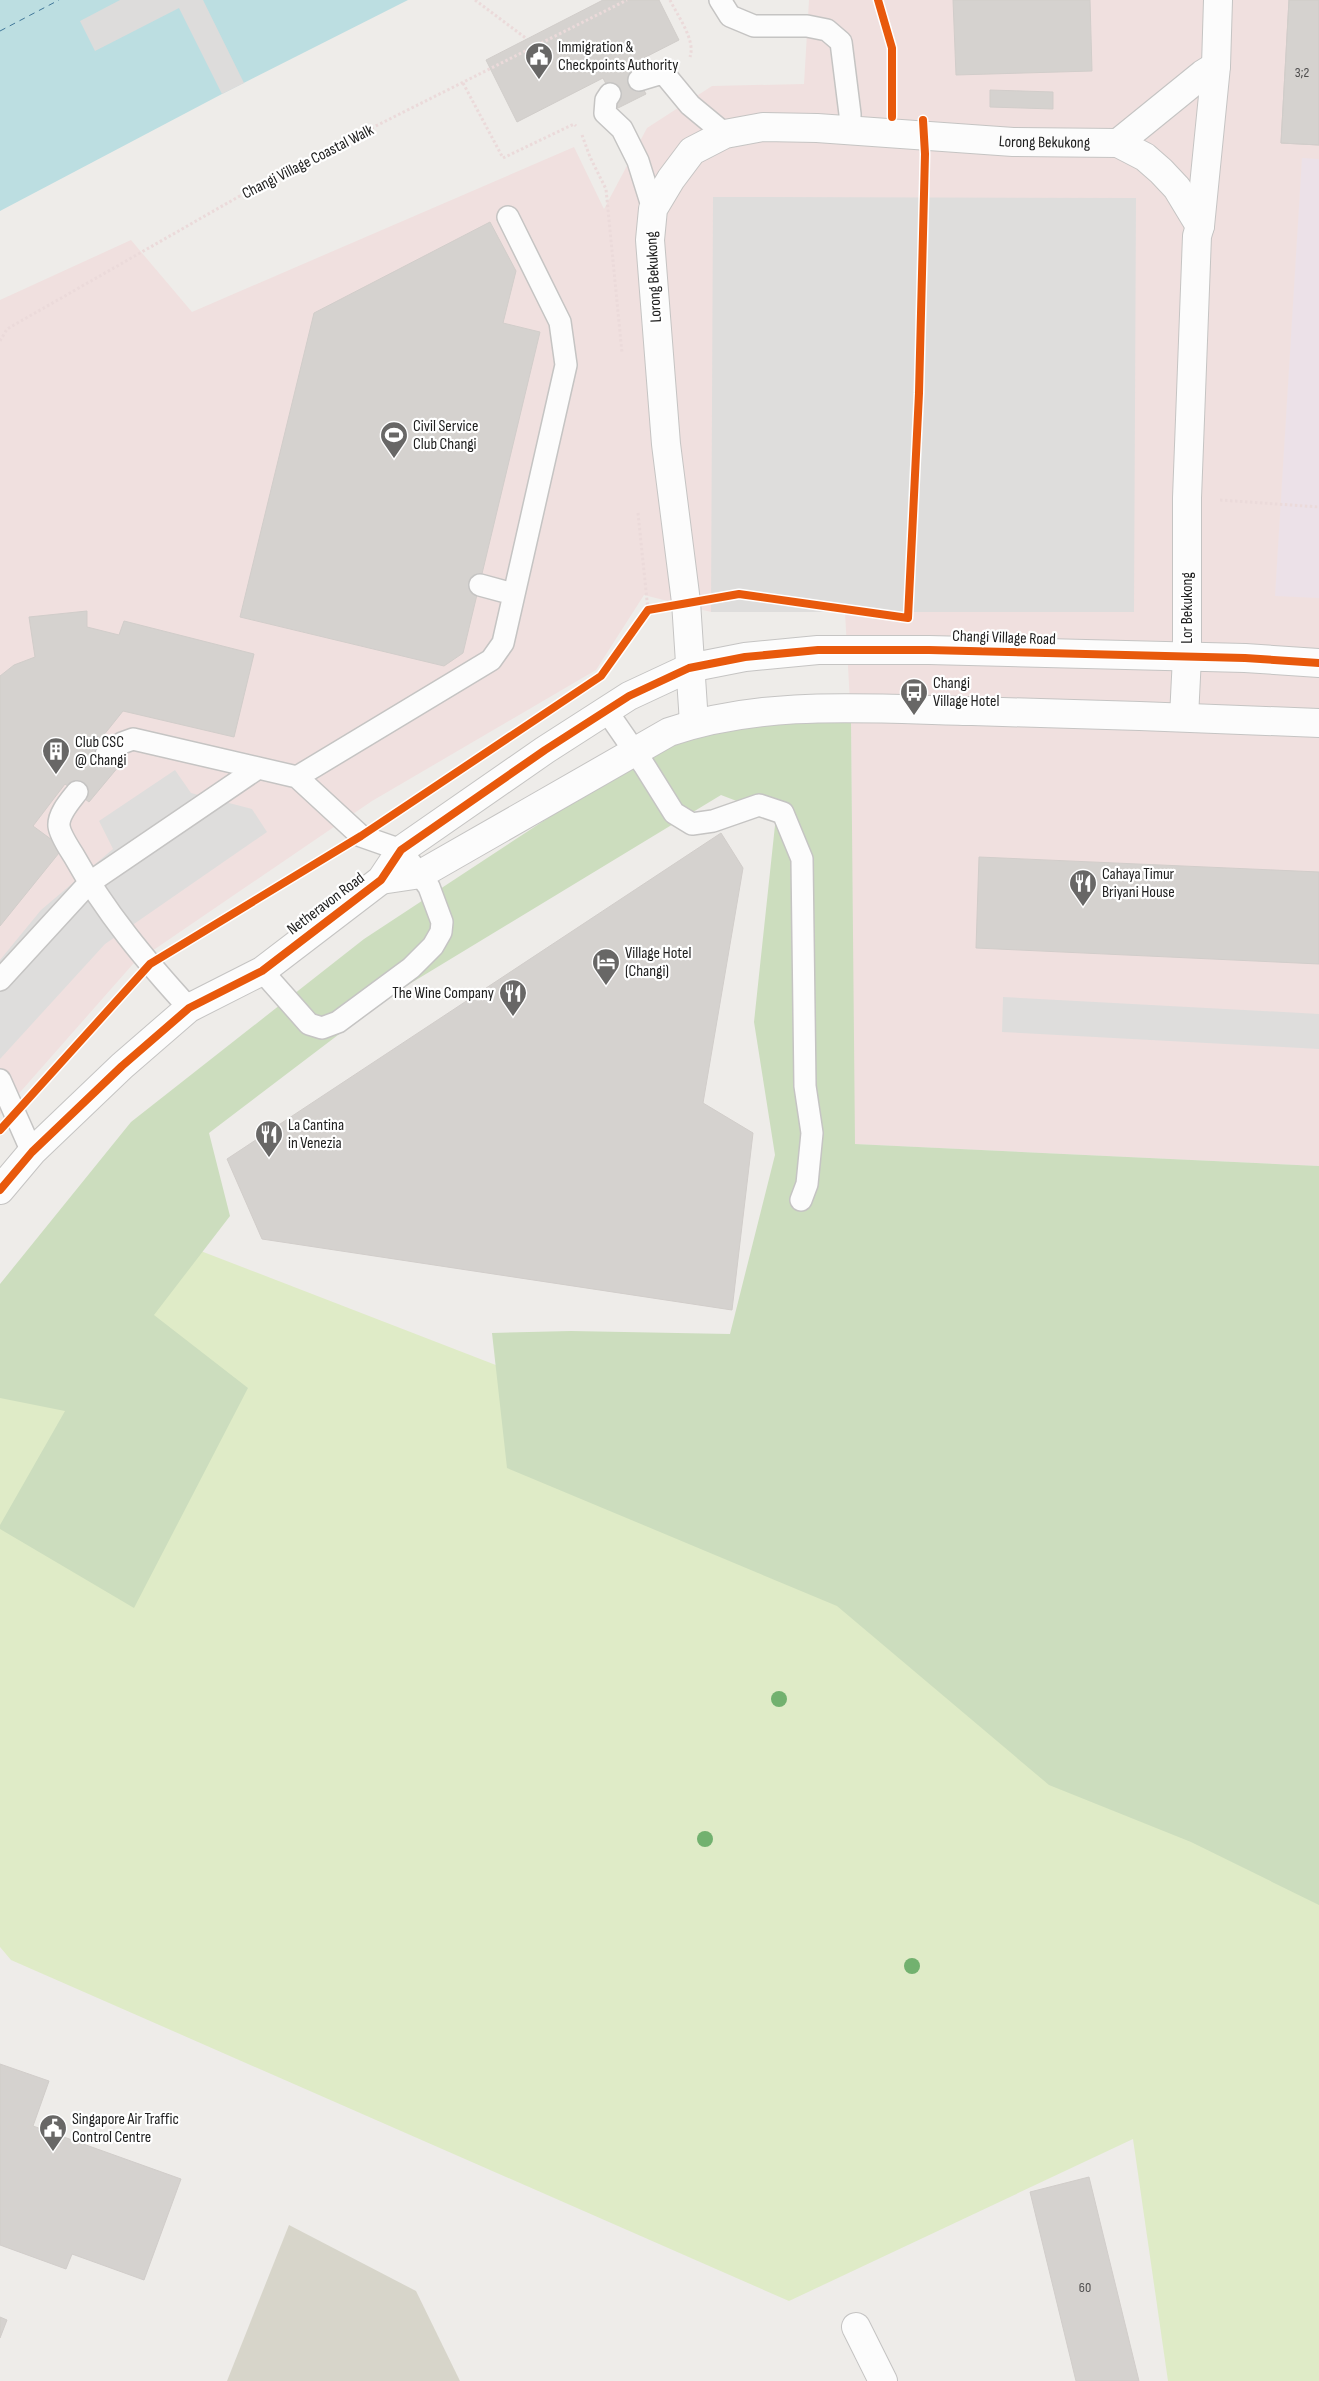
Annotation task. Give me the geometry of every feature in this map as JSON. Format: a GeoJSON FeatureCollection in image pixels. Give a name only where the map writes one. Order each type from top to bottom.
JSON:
{"type":"FeatureCollection","features":[{"type":"Feature","properties":{"kind":"street"},"geometry":{"type":"LineString","coordinates":[[1187,498],[1197,236],[1200,226],[1216,66],[1218,0]]}},
{"type":"Feature","properties":{"kind":"street"},"geometry":{"type":"LineString","coordinates":[[1118,143],[1203,74],[1216,66]]}},
{"type":"Feature","properties":{"kind":"street","name":"Lorong Bekukong"},"geometry":{"type":"LineString","coordinates":[[694,723],[686,602],[664,425],[650,240],[653,209],[671,179],[692,151],[725,134],[763,127],[817,128],[1013,142],[1118,143],[1145,157],[1161,171],[1177,188],[1200,226]]}},
{"type":"Feature","properties":{"kind":"street","name":"Lor Bekukong"},"geometry":{"type":"LineString","coordinates":[[1184,717],[1187,657],[1187,498]]}},
{"type":"Feature","properties":{"kind":"street","name":"Changi Village Road"},"geometry":{"type":"LineString","coordinates":[[689,668],[745,656],[818,650],[930,650],[1187,657],[1319,663]]}},
{"type":"Feature","properties":{"kind":"street","name":"Netheravon Road"},"geometry":{"type":"LineString","coordinates":[[0,1190],[32,1152],[122,1066],[189,1008],[262,971],[381,880],[401,850],[545,750],[629,696],[689,668]]}},
{"type":"Feature","properties":{"kind":"street"},"geometry":{"type":"LineString","coordinates":[[694,723],[755,713],[818,708],[1184,717],[1319,723]]}},
{"type":"Feature","properties":{"kind":"street","name":"Netheravon Road"},"geometry":{"type":"LineString","coordinates":[[381,880],[421,874],[568,791],[635,750],[669,732],[694,723]]}},
{"type":"Feature","properties":{"kind":"street"},"geometry":{"type":"LineString","coordinates":[[856,2327],[883,2381]]}},
{"type":"Feature","properties":{"kind":"lane"},"geometry":{"type":"LineString","coordinates":[[720,0],[730,16],[754,26],[807,26],[827,30],[841,42],[850,114],[850,131]]}},
{"type":"Feature","properties":{"kind":"lane"},"geometry":{"type":"LineString","coordinates":[[638,80],[659,74],[666,76],[679,94],[709,123],[725,134]]}},
{"type":"Feature","properties":{"kind":"lane"},"geometry":{"type":"LineString","coordinates":[[610,94],[606,100],[605,113],[622,129],[638,161],[653,209]]}},
{"type":"Feature","properties":{"kind":"lane"},"geometry":{"type":"LineString","coordinates":[[297,777],[490,660],[503,643],[566,365],[560,322],[508,217]]}},
{"type":"Feature","properties":{"kind":"lane"},"geometry":{"type":"LineString","coordinates":[[480,585],[513,594]]}},
{"type":"Feature","properties":{"kind":"lane"},"geometry":{"type":"LineString","coordinates":[[606,710],[635,750],[674,813],[692,824],[713,821],[759,805],[783,813],[802,859],[805,1086],[812,1133],[807,1184],[801,1200]]}},
{"type":"Feature","properties":{"kind":"lane"},"geometry":{"type":"LineString","coordinates":[[106,755],[122,743],[133,739],[297,777],[361,836],[401,850],[429,887],[442,922],[440,932],[433,946],[411,968],[338,1022],[322,1028],[309,1024],[262,971]]}},
{"type":"Feature","properties":{"kind":"lane"},"geometry":{"type":"LineString","coordinates":[[0,980],[89,883],[258,768]]}},
{"type":"Feature","properties":{"kind":"lane"},"geometry":{"type":"LineString","coordinates":[[77,792],[63,812],[59,825],[66,843],[89,883],[150,964],[189,1008]]}},
{"type":"Feature","properties":{"kind":"lane"},"geometry":{"type":"LineString","coordinates":[[0,1080],[32,1152]]}},
{"type":"Feature","properties":{"kind":"path"},"geometry":{"type":"LineString","coordinates":[[475,0],[527,39]]}},
{"type":"Feature","properties":{"kind":"path"},"geometry":{"type":"LineString","coordinates":[[670,0],[689,41],[692,52],[679,94]]}},
{"type":"Feature","properties":{"kind":"path"},"geometry":{"type":"LineString","coordinates":[[878,0],[892,48],[892,107]]}},
{"type":"Feature","properties":{"kind":"path"},"geometry":{"type":"LineString","coordinates":[[463,83],[504,158],[574,124],[581,131],[590,157],[606,189],[623,356]]}},
{"type":"Feature","properties":{"kind":"path"},"geometry":{"type":"LineString","coordinates":[[899,617],[908,618],[919,393],[925,154],[923,137]]}},
{"type":"Feature","properties":{"kind":"path"},"geometry":{"type":"LineString","coordinates":[[1187,498],[1319,507]]}},
{"type":"Feature","properties":{"kind":"path"},"geometry":{"type":"LineString","coordinates":[[638,512],[648,610]]}},
{"type":"Feature","properties":{"kind":"path"},"geometry":{"type":"LineString","coordinates":[[686,602],[739,594],[880,614]]}},
{"type":"Feature","properties":{"kind":"shaded area"},"geometry":{"type":"Polygon","coordinates":[[[809,0],[1319,0],[1319,1166],[854,1144],[851,721],[845,612],[711,612],[644,595],[596,670],[372,801],[133,964],[0,1115],[0,300],[131,240],[192,312],[574,147],[604,209],[647,128],[712,86],[804,84],[809,0]]]}},
{"type":"Feature","properties":{"kind":"shaded area"},"geometry":{"type":"Polygon","coordinates":[[[1302,158],[1319,159],[1319,598],[1275,596],[1302,158]]]}},
{"type":"Feature","properties":{"kind":"shaded area"},"geometry":{"type":"Polygon","coordinates":[[[713,197],[1136,198],[1134,612],[711,612],[713,197]]]}},
{"type":"Feature","properties":{"kind":"shaded area"},"geometry":{"type":"Polygon","coordinates":[[[175,770],[191,793],[252,809],[267,832],[105,944],[0,1059],[0,960],[41,910],[113,849],[99,821],[175,770]]]}},
{"type":"Feature","properties":{"kind":"shaded area"},"geometry":{"type":"Polygon","coordinates":[[[1003,997],[1319,1014],[1319,1049],[1002,1032],[1003,997]]]}},
{"type":"Feature","properties":{"kind":"shaded area"},"geometry":{"type":"Polygon","coordinates":[[[289,2225],[416,2291],[460,2381],[227,2381],[289,2225]]]}},
{"type":"Feature","properties":{"kind":"green space"},"geometry":{"type":"Polygon","coordinates":[[[851,721],[855,1144],[1319,1166],[1319,1905],[1191,1842],[1049,1785],[837,1606],[507,1468],[492,1333],[571,1331],[730,1334],[775,1155],[754,1022],[776,816],[721,795],[388,997],[209,1133],[230,1216],[154,1315],[248,1388],[134,1608],[0,1529],[0,1525],[65,1411],[0,1398],[0,1284],[131,1122],[364,939],[647,753],[716,724],[851,721]]]}},
{"type":"Feature","properties":{"kind":"green space"},"geometry":{"type":"Polygon","coordinates":[[[149,1231],[1319,1683],[1319,2381],[1168,2381],[1133,2139],[789,2301],[11,1960],[0,1947],[0,1376],[149,1231]]]}},
{"type":"Feature","properties":{"kind":"water"},"geometry":{"type":"Polygon","coordinates":[[[0,0],[408,0],[222,94],[0,211],[0,0]]]}},
{"type":"Feature","properties":{"kind":"pier"},"geometry":{"type":"Polygon","coordinates":[[[120,0],[203,0],[244,83],[222,94],[179,8],[95,51],[80,21],[120,0]]]}},
{"type":"Feature","properties":{"kind":"building"},"geometry":{"type":"Polygon","coordinates":[[[603,0],[659,0],[679,40],[630,65],[646,94],[618,108],[603,78],[517,122],[486,60],[603,0]]]}},
{"type":"Feature","properties":{"kind":"building"},"geometry":{"type":"Polygon","coordinates":[[[953,0],[1090,0],[1092,71],[956,75],[953,0]]]}},
{"type":"Feature","properties":{"kind":"building"},"geometry":{"type":"Polygon","coordinates":[[[1289,0],[1319,0],[1319,145],[1281,143],[1289,0]]]}},
{"type":"Feature","properties":{"kind":"building"},"geometry":{"type":"Polygon","coordinates":[[[1289,0],[1319,0],[1319,145],[1281,143],[1289,0]]]}},
{"type":"Feature","properties":{"kind":"building"},"geometry":{"type":"Polygon","coordinates":[[[990,90],[1053,92],[1053,109],[990,107],[990,90]]]}},
{"type":"Feature","properties":{"kind":"building","name":"Civil Service Club Changi"},"geometry":{"type":"Polygon","coordinates":[[[490,222],[516,271],[503,323],[540,332],[463,653],[444,666],[240,617],[314,313],[490,222]]]}},
{"type":"Feature","properties":{"kind":"building","name":"Club CSC @ Changi"},"geometry":{"type":"Polygon","coordinates":[[[87,611],[87,627],[119,635],[124,621],[254,654],[234,737],[123,711],[95,746],[119,766],[89,802],[65,784],[33,826],[63,848],[0,926],[0,676],[14,665],[35,657],[29,617],[87,611]]]}},
{"type":"Feature","properties":{"kind":"building","name":"Village Hotel (Changi)"},"geometry":{"type":"Polygon","coordinates":[[[721,833],[743,868],[703,1103],[753,1133],[732,1310],[262,1239],[227,1159],[721,833]]]}},
{"type":"Feature","properties":{"kind":"building"},"geometry":{"type":"Polygon","coordinates":[[[979,857],[1319,872],[1319,964],[976,948],[979,857]]]}},
{"type":"Feature","properties":{"kind":"building","name":"Singapore Air Traffic Control Centre"},"geometry":{"type":"Polygon","coordinates":[[[0,2064],[49,2081],[33,2126],[181,2179],[144,2280],[72,2254],[66,2269],[0,2245],[0,2064]]]}},
{"type":"Feature","properties":{"kind":"building"},"geometry":{"type":"Polygon","coordinates":[[[1089,2177],[1139,2381],[1076,2381],[1030,2192],[1089,2177]]]}},
{"type":"Feature","properties":{"kind":"building"},"geometry":{"type":"Polygon","coordinates":[[[0,2317],[7,2320],[0,2338],[0,2317]]]}},
{"type":"Feature","properties":{"kind":"ferry route"},"geometry":{"type":"LineString","coordinates":[[0,31],[59,0]]}},
{"type":"Feature","properties":{"kind":"cycle path"},"geometry":{"type":"LineString","coordinates":[[878,0],[892,48],[892,117]]}},
{"type":"Feature","properties":{"kind":"cycle path"},"geometry":{"type":"LineString","coordinates":[[0,1130],[150,964],[361,836],[601,676],[648,610],[739,594],[908,618],[919,393],[925,154],[923,120]]}},
{"type":"Feature","properties":{"kind":"cycle path"},"geometry":{"type":"LineString","coordinates":[[0,1190],[32,1152],[122,1066],[189,1008],[262,971],[381,880],[401,850],[545,750],[629,696],[689,668],[745,657],[818,650],[929,650],[1245,658],[1319,663]]}},
{"type":"Feature","properties":{"kind":"place","name":"Immigration & Checkpoints Authority"},"geometry":{"type":"Point","coordinates":[539,80]}},
{"type":"Feature","properties":{"kind":"place","name":"Civil Service Club Changi"},"geometry":{"type":"Point","coordinates":[394,459]}},
{"type":"Feature","properties":{"kind":"place","name":"Changi Village Hotel"},"geometry":{"type":"Point","coordinates":[914,716]}},
{"type":"Feature","properties":{"kind":"place","name":"Club CSC @ Changi"},"geometry":{"type":"Point","coordinates":[56,775]}},
{"type":"Feature","properties":{"kind":"place","name":"Cahaya Timur Briyani House"},"geometry":{"type":"Point","coordinates":[1083,907]}},
{"type":"Feature","properties":{"kind":"place","name":"Village Hotel (Changi)"},"geometry":{"type":"Point","coordinates":[606,986]}},
{"type":"Feature","properties":{"kind":"place","name":"The Wine Company"},"geometry":{"type":"Point","coordinates":[513,1017]}},
{"type":"Feature","properties":{"kind":"place","name":"La Cantina in Venezia"},"geometry":{"type":"Point","coordinates":[269,1158]}},
{"type":"Feature","properties":{"kind":"place","name":"Singapore Air Traffic Control Centre"},"geometry":{"type":"Point","coordinates":[53,2152]}}]}
